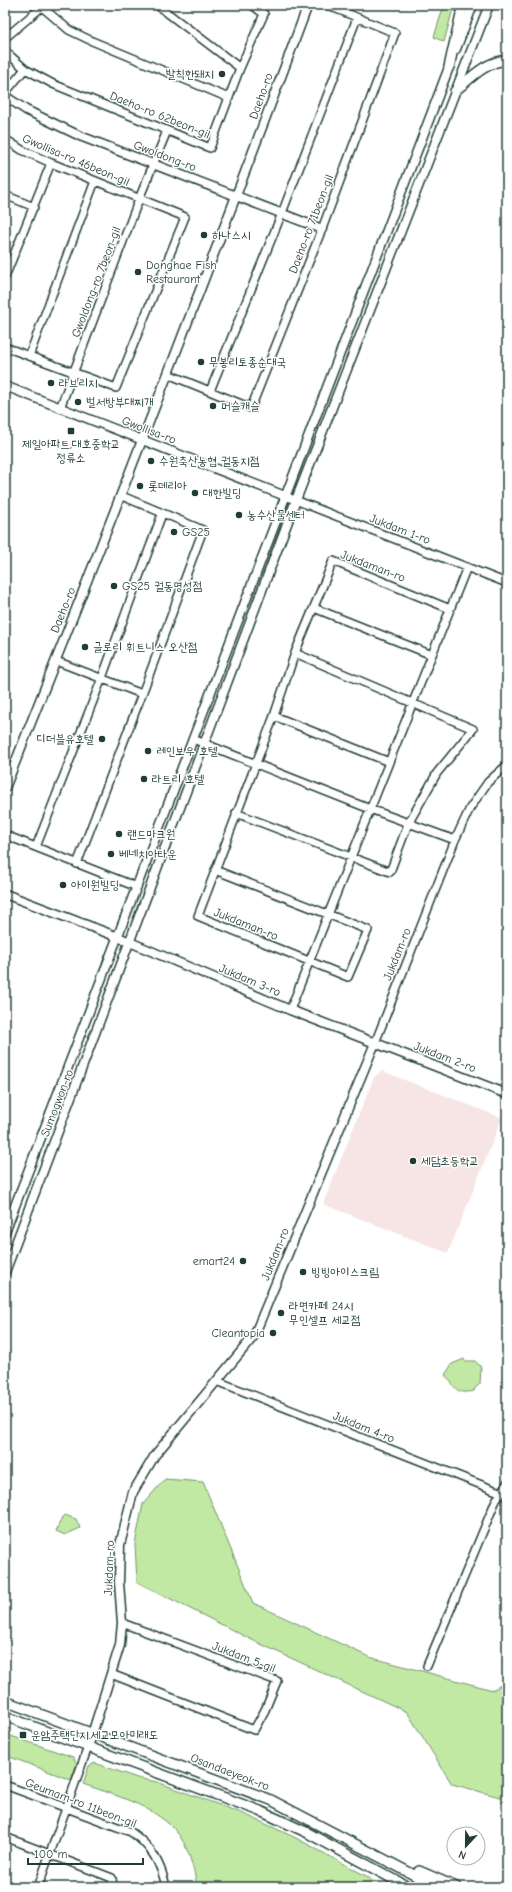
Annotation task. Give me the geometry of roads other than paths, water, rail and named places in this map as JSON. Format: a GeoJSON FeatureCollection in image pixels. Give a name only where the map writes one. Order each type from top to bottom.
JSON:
{"type":"FeatureCollection","features":[{"type":"Feature","properties":{"kind":"main road"},"geometry":{"type":"LineString","coordinates":[[449,67],[463,5]]}},
{"type":"Feature","properties":{"kind":"main road"},"geometry":{"type":"LineString","coordinates":[[455,91],[485,66],[495,61],[507,60]]}},
{"type":"Feature","properties":{"kind":"main road","name":"Osandaeyeok-ro"},"geometry":{"type":"LineString","coordinates":[[5,1701],[271,1800],[437,1887]]}},
{"type":"Feature","properties":{"kind":"main road","name":"Osandaeyeok-ro"},"geometry":{"type":"LineString","coordinates":[[5,1716],[260,1811],[306,1832],[408,1887]]}},
{"type":"Feature","properties":{"kind":"main road"},"geometry":{"type":"LineString","coordinates":[[375,1854],[456,1887]]}},
{"type":"Feature","properties":{"kind":"street"},"geometry":{"type":"LineString","coordinates":[[158,5],[240,68]]}},
{"type":"Feature","properties":{"kind":"street","name":"Daeho-ro 62beon-gil"},"geometry":{"type":"LineString","coordinates":[[5,51],[25,69],[53,84],[210,148],[240,68],[264,14],[252,5]]}},
{"type":"Feature","properties":{"kind":"street","name":"Daeho-ro"},"geometry":{"type":"LineString","coordinates":[[5,788],[122,496],[141,440],[237,196],[308,5]]}},
{"type":"Feature","properties":{"kind":"street","name":"Daeho-ro 71beon-gil"},"geometry":{"type":"LineString","coordinates":[[168,374],[251,408],[322,229],[395,33],[326,5]]}},
{"type":"Feature","properties":{"kind":"street","name":"Sumogwon-ro"},"geometry":{"type":"LineString","coordinates":[[5,1232],[473,5]]}},
{"type":"Feature","properties":{"kind":"street","name":"Sumogwon-ro"},"geometry":{"type":"LineString","coordinates":[[5,1272],[296,500],[489,5]]}},
{"type":"Feature","properties":{"kind":"street"},"geometry":{"type":"LineString","coordinates":[[5,38],[43,6],[69,30],[229,98]]}},
{"type":"Feature","properties":{"kind":"street"},"geometry":{"type":"LineString","coordinates":[[210,392],[282,213],[357,18]]}},
{"type":"Feature","properties":{"kind":"street"},"geometry":{"type":"LineString","coordinates":[[5,94],[25,69]]}},
{"type":"Feature","properties":{"kind":"street","name":"Gwoldong-ro"},"geometry":{"type":"LineString","coordinates":[[5,94],[26,110],[80,136],[322,229]]}},
{"type":"Feature","properties":{"kind":"street","name":"Gwoldong-ro 7beon-gil"},"geometry":{"type":"LineString","coordinates":[[60,408],[139,199],[167,131]]}},
{"type":"Feature","properties":{"kind":"street","name":"Gwollisa-ro 46beon-gil"},"geometry":{"type":"LineString","coordinates":[[5,139],[22,150],[51,163],[185,217],[116,388],[73,372]]}},
{"type":"Feature","properties":{"kind":"street"},"geometry":{"type":"LineString","coordinates":[[5,277],[51,163]]}},
{"type":"Feature","properties":{"kind":"street"},"geometry":{"type":"LineString","coordinates":[[29,356],[95,181]]}},
{"type":"Feature","properties":{"kind":"street"},"geometry":{"type":"LineString","coordinates":[[5,195],[34,207]]}},
{"type":"Feature","properties":{"kind":"street"},"geometry":{"type":"LineString","coordinates":[[5,347],[73,372]]}},
{"type":"Feature","properties":{"kind":"street","name":"Gwollisa-ro"},"geometry":{"type":"LineString","coordinates":[[5,386],[285,496]]}},
{"type":"Feature","properties":{"kind":"street"},"geometry":{"type":"LineString","coordinates":[[77,864],[203,530],[122,496]]}},
{"type":"Feature","properties":{"kind":"street","name":"Jukdam 1-ro"},"geometry":{"type":"LineString","coordinates":[[285,496],[507,583]]}},
{"type":"Feature","properties":{"kind":"street"},"geometry":{"type":"LineString","coordinates":[[36,847],[102,678],[162,514]]}},
{"type":"Feature","properties":{"kind":"street","name":"Jukdaman-ro"},"geometry":{"type":"LineString","coordinates":[[215,870],[368,930],[348,977],[198,916],[236,813],[274,716],[295,653],[333,561],[450,609]]}},
{"type":"Feature","properties":{"kind":"street"},"geometry":{"type":"LineString","coordinates":[[290,1010],[467,567]]}},
{"type":"Feature","properties":{"kind":"street"},"geometry":{"type":"LineString","coordinates":[[314,608],[432,655]]}},
{"type":"Feature","properties":{"kind":"street"},"geometry":{"type":"LineString","coordinates":[[236,813],[350,858],[390,872],[408,824],[437,773],[473,729],[413,702],[295,653]]}},
{"type":"Feature","properties":{"kind":"street"},"geometry":{"type":"LineString","coordinates":[[56,661],[142,694]]}},
{"type":"Feature","properties":{"kind":"street"},"geometry":{"type":"LineString","coordinates":[[274,716],[389,762]]}},
{"type":"Feature","properties":{"kind":"street"},"geometry":{"type":"LineString","coordinates":[[193,739],[408,824],[455,840]]}},
{"type":"Feature","properties":{"kind":"street","name":"Jukdam-ro"},"geometry":{"type":"LineString","coordinates":[[88,1747],[120,1645],[122,1623],[119,1582],[120,1545],[133,1492],[155,1455],[254,1336],[455,840],[470,808],[488,782],[507,766]]}},
{"type":"Feature","properties":{"kind":"street"},"geometry":{"type":"LineString","coordinates":[[5,834],[137,887]]}},
{"type":"Feature","properties":{"kind":"street"},"geometry":{"type":"LineString","coordinates":[[5,894],[118,937]]}},
{"type":"Feature","properties":{"kind":"street","name":"Jukdam 3-ro"},"geometry":{"type":"LineString","coordinates":[[118,937],[290,1010],[374,1043]]}},
{"type":"Feature","properties":{"kind":"street","name":"Jukdam 2-ro"},"geometry":{"type":"LineString","coordinates":[[374,1043],[507,1094]]}},
{"type":"Feature","properties":{"kind":"street","name":"Jukdam 4-ro"},"geometry":{"type":"LineString","coordinates":[[217,1381],[502,1493]]}},
{"type":"Feature","properties":{"kind":"street"},"geometry":{"type":"LineString","coordinates":[[427,1666],[496,1500],[502,1493],[507,1483]]}},
{"type":"Feature","properties":{"kind":"street","name":"Jukdam 5-gil"},"geometry":{"type":"LineString","coordinates":[[111,1674],[254,1730],[265,1710],[276,1681],[122,1623]]}},
{"type":"Feature","properties":{"kind":"street"},"geometry":{"type":"LineString","coordinates":[[38,1887],[88,1747]]}},
{"type":"Feature","properties":{"kind":"street","name":"Geumam-ro 11beon-gil"},"geometry":{"type":"LineString","coordinates":[[5,1785],[124,1829],[140,1838],[156,1857],[166,1887]]}},
{"type":"Feature","properties":{"kind":"street"},"geometry":{"type":"LineString","coordinates":[[5,1837],[112,1878],[113,1887]]}},
{"type":"Feature","properties":{"kind":"place","name":"발칙한돼지"},"geometry":{"type":"Point","coordinates":[222,74]}},
{"type":"Feature","properties":{"kind":"place","name":"하나스시"},"geometry":{"type":"Point","coordinates":[204,235]}},
{"type":"Feature","properties":{"kind":"place","name":"Donghae Fish Restaurant"},"geometry":{"type":"Point","coordinates":[138,272]}},
{"type":"Feature","properties":{"kind":"place","name":"무봉리토종순대국"},"geometry":{"type":"Point","coordinates":[201,362]}},
{"type":"Feature","properties":{"kind":"place","name":"라브리지"},"geometry":{"type":"Point","coordinates":[51,383]}},
{"type":"Feature","properties":{"kind":"place","name":"벌서방부대찌개"},"geometry":{"type":"Point","coordinates":[78,402]}},
{"type":"Feature","properties":{"kind":"place","name":"머슬캐슬"},"geometry":{"type":"Point","coordinates":[213,406]}},
{"type":"Feature","properties":{"kind":"place","name":"제일아파트,대호중학교 정류소"},"geometry":{"type":"Point","coordinates":[71,431]}},
{"type":"Feature","properties":{"kind":"place","name":"수원축산농협 궐동지점"},"geometry":{"type":"Point","coordinates":[151,461]}},
{"type":"Feature","properties":{"kind":"place","name":"롯데리아"},"geometry":{"type":"Point","coordinates":[140,486]}},
{"type":"Feature","properties":{"kind":"place","name":"대한빌딩"},"geometry":{"type":"Point","coordinates":[195,493]}},
{"type":"Feature","properties":{"kind":"place","name":"농수산물센터"},"geometry":{"type":"Point","coordinates":[239,515]}},
{"type":"Feature","properties":{"kind":"place","name":"GS25"},"geometry":{"type":"Point","coordinates":[174,532]}},
{"type":"Feature","properties":{"kind":"place","name":"GS25 궐동명성점"},"geometry":{"type":"Point","coordinates":[114,586]}},
{"type":"Feature","properties":{"kind":"place","name":"글로리 휘트니스 오산점"},"geometry":{"type":"Point","coordinates":[85,647]}},
{"type":"Feature","properties":{"kind":"place","name":"디더블유호텔"},"geometry":{"type":"Point","coordinates":[102,739]}},
{"type":"Feature","properties":{"kind":"place","name":"레인보우 호텔"},"geometry":{"type":"Point","coordinates":[148,751]}},
{"type":"Feature","properties":{"kind":"place","name":"라트리 호텔"},"geometry":{"type":"Point","coordinates":[144,779]}},
{"type":"Feature","properties":{"kind":"place","name":"랜드마크원"},"geometry":{"type":"Point","coordinates":[119,834]}},
{"type":"Feature","properties":{"kind":"place","name":"베네치아타운"},"geometry":{"type":"Point","coordinates":[111,854]}},
{"type":"Feature","properties":{"kind":"place","name":"아이원빌딩"},"geometry":{"type":"Point","coordinates":[63,885]}},
{"type":"Feature","properties":{"kind":"place","name":"세담초등학교"},"geometry":{"type":"Point","coordinates":[413,1161]}},
{"type":"Feature","properties":{"kind":"place","name":"emart24"},"geometry":{"type":"Point","coordinates":[243,1261]}},
{"type":"Feature","properties":{"kind":"place","name":"빙빙아이스크림"},"geometry":{"type":"Point","coordinates":[303,1272]}},
{"type":"Feature","properties":{"kind":"place","name":"라면카페 24시 무인셀프 세교점"},"geometry":{"type":"Point","coordinates":[281,1313]}},
{"type":"Feature","properties":{"kind":"place","name":"Cleantopia"},"geometry":{"type":"Point","coordinates":[273,1333]}},
{"type":"Feature","properties":{"kind":"place","name":"운암주택단지.세교모아미래도"},"geometry":{"type":"Point","coordinates":[23,1735]}}]}
